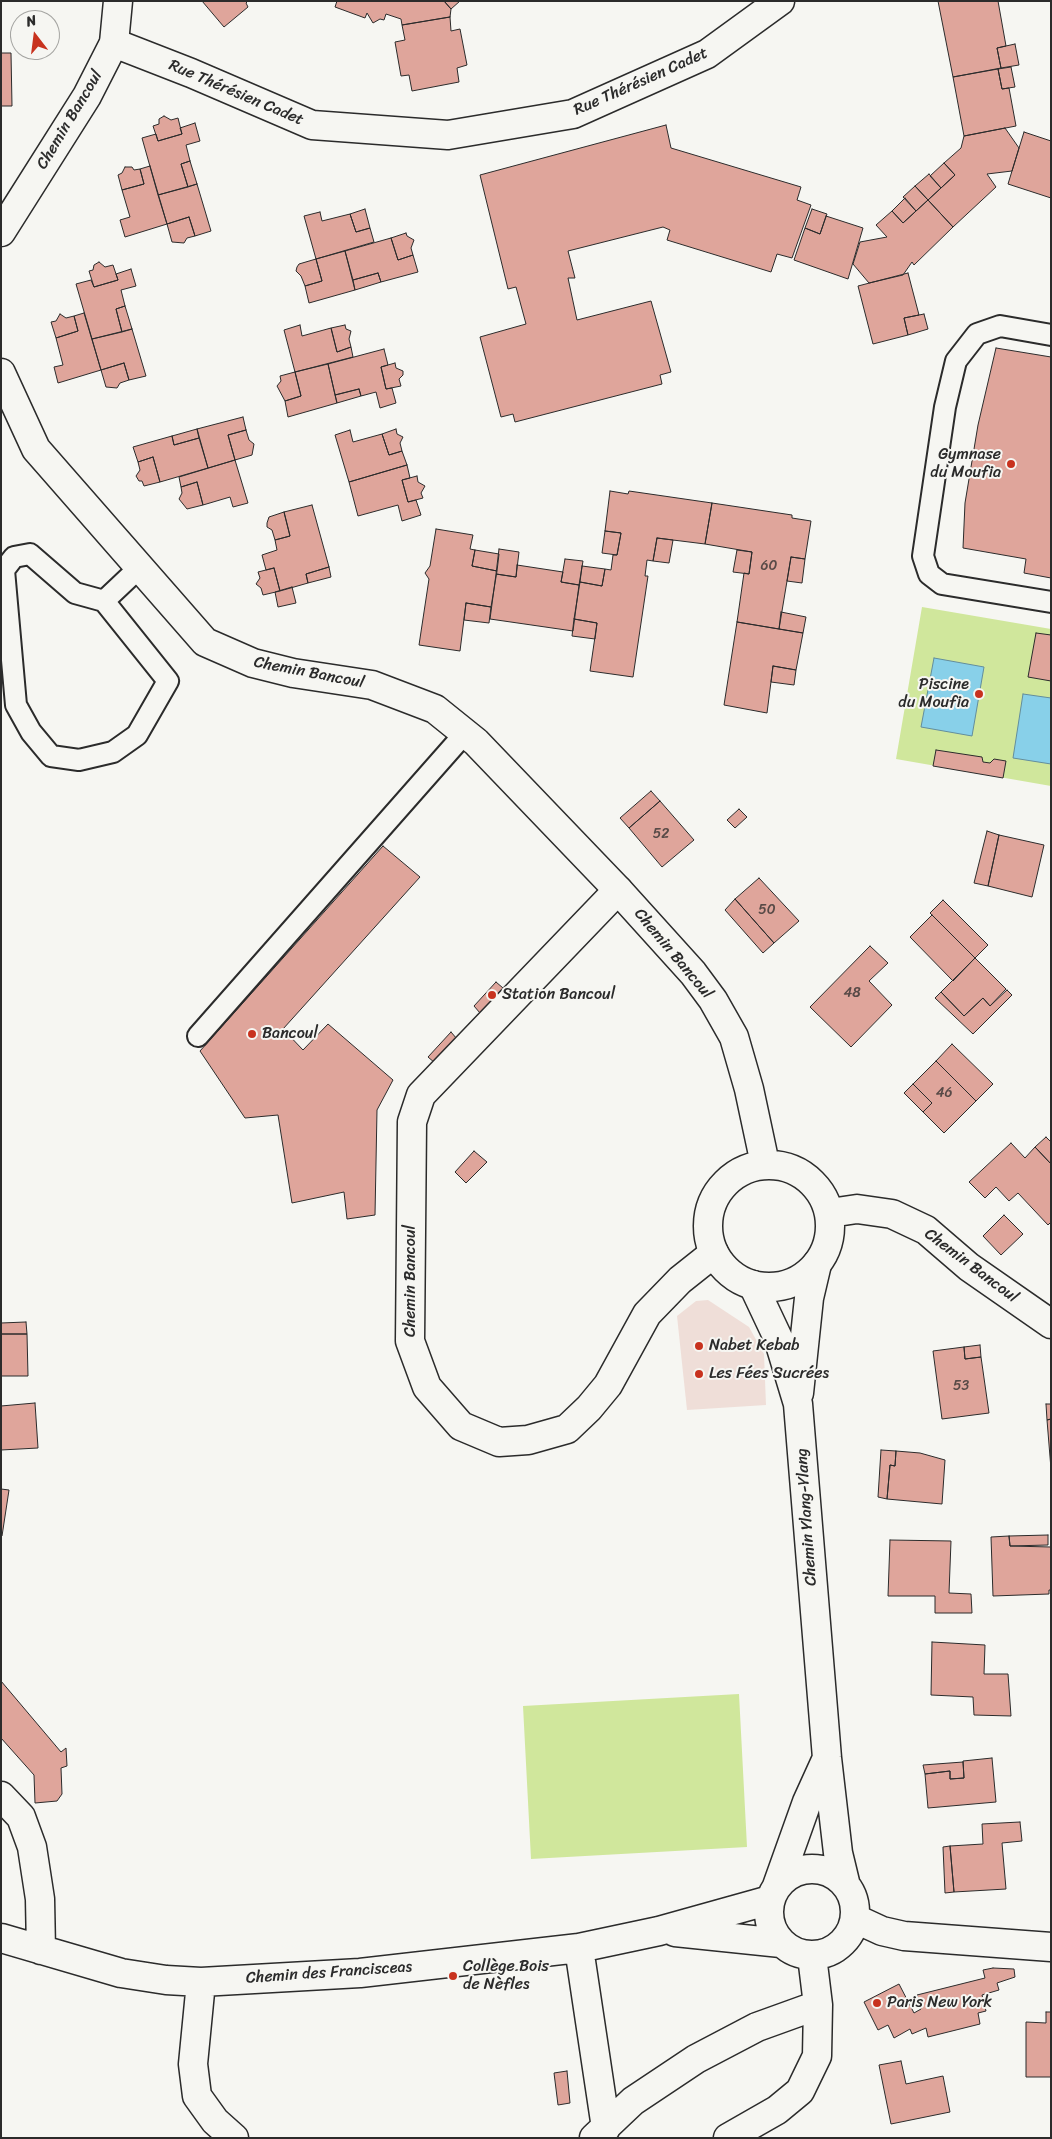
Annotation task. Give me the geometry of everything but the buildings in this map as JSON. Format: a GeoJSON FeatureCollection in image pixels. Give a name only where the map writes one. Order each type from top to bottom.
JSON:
{"type":"FeatureCollection","features":[{"type":"Feature","properties":{"kind":"street","name":"Chemin Bancoul"},"geometry":{"type":"LineString","coordinates":[[1,232],[88,96],[114,43],[118,1]]}},
{"type":"Feature","properties":{"kind":"street","name":"Rue Thérésien Cadet"},"geometry":{"type":"LineString","coordinates":[[114,43],[192,73],[312,125],[448,135],[573,114],[707,54],[780,1]]}},
{"type":"Feature","properties":{"kind":"street","name":"Chemin Bancoul"},"geometry":{"type":"LineString","coordinates":[[1,373],[36,449],[205,642],[253,663],[293,673],[372,685],[435,709],[466,732],[618,890],[693,973],[713,1000],[734,1037],[749,1089],[764,1164]]}},
{"type":"Feature","properties":{"kind":"street","name":"Chemin Bancoul"},"geometry":{"type":"LineString","coordinates":[[618,890],[421,1095],[412,1122],[410,1341],[427,1387],[461,1426],[499,1442],[528,1440],[567,1429],[589,1408],[608,1385],[647,1314],[680,1280],[714,1253]]}},
{"type":"Feature","properties":{"kind":"street"},"geometry":{"type":"LineString","coordinates":[[798,1404],[808,1298],[817,1264],[826,1248],[830,1231],[830,1214],[823,1196],[813,1182],[799,1172],[782,1165],[764,1164],[747,1168],[732,1177],[719,1189],[711,1204],[708,1237],[714,1253],[724,1267],[737,1278],[753,1285],[771,1287],[788,1284],[804,1276],[817,1264]]}},
{"type":"Feature","properties":{"kind":"street","name":"Chemin Bancoul"},"geometry":{"type":"LineString","coordinates":[[830,1214],[857,1209],[892,1214],[926,1230],[969,1267],[1051,1324]]}},
{"type":"Feature","properties":{"kind":"street","name":"Chemin Ylang-Ylang"},"geometry":{"type":"LineString","coordinates":[[753,1285],[778,1338],[798,1404],[827,1758],[838,1853],[844,1882]]}},
{"type":"Feature","properties":{"kind":"street","name":"Chemin Ylang-Ylang"},"geometry":{"type":"LineString","coordinates":[[773,1893],[807,1802],[827,1758]]}},
{"type":"Feature","properties":{"kind":"street"},"geometry":{"type":"LineString","coordinates":[[1,1796],[21,1818],[32,1847],[40,1899],[41,1950]]}},
{"type":"Feature","properties":{"kind":"street"},"geometry":{"type":"LineString","coordinates":[[812,1868],[830,1872],[844,1882],[856,1900],[856,1919],[848,1938],[832,1951],[812,1956],[795,1952],[781,1943],[772,1930],[768,1915],[773,1893],[792,1872],[812,1868]]}},
{"type":"Feature","properties":{"kind":"street","name":"Chemin des Francisceas"},"geometry":{"type":"LineString","coordinates":[[1,1938],[121,1974],[201,1982],[360,1972],[579,1948],[659,1931],[773,1893]]}},
{"type":"Feature","properties":{"kind":"street"},"geometry":{"type":"LineString","coordinates":[[856,1919],[882,1931],[904,1936],[1051,1946]]}},
{"type":"Feature","properties":{"kind":"street","name":"Chemin des Francisceas"},"geometry":{"type":"LineString","coordinates":[[659,1931],[781,1943]]}},
{"type":"Feature","properties":{"kind":"street"},"geometry":{"type":"LineString","coordinates":[[579,1948],[600,2133]]}},
{"type":"Feature","properties":{"kind":"street"},"geometry":{"type":"LineString","coordinates":[[728,2138],[778,2110],[800,2091],[817,2056],[818,2005],[812,1956]]}},
{"type":"Feature","properties":{"kind":"street"},"geometry":{"type":"LineString","coordinates":[[201,1982],[193,2064],[197,2096],[215,2121],[234,2138]]}},
{"type":"Feature","properties":{"kind":"street"},"geometry":{"type":"LineString","coordinates":[[600,2133],[633,2101],[696,2059],[757,2028],[818,2005]]}},
{"type":"Feature","properties":{"kind":"lane"},"geometry":{"type":"LineString","coordinates":[[1051,334],[1000,326],[977,334],[956,360],[945,407],[923,556],[930,574],[942,584],[1051,602]]}},
{"type":"Feature","properties":{"kind":"lane"},"geometry":{"type":"LineString","coordinates":[[30,554],[75,593],[104,600],[168,681],[137,735],[113,752],[79,760],[51,756],[30,732],[16,705],[4,570],[14,557],[30,554]]}},
{"type":"Feature","properties":{"kind":"lane"},"geometry":{"type":"LineString","coordinates":[[104,600],[140,567]]}},
{"type":"Feature","properties":{"kind":"lane"},"geometry":{"type":"LineString","coordinates":[[198,1036],[466,732]]}},
{"type":"Feature","properties":{"kind":"shaded area"},"geometry":{"type":"Polygon","coordinates":[[[708,1300],[749,1327],[764,1354],[766,1405],[687,1410],[677,1316],[696,1301],[708,1300]]]}},
{"type":"Feature","properties":{"kind":"green space","name":"Piscine du Moufia"},"geometry":{"type":"Polygon","coordinates":[[[922,607],[1051,629],[1051,786],[896,759],[922,607]]]}},
{"type":"Feature","properties":{"kind":"green space"},"geometry":{"type":"Polygon","coordinates":[[[739,1694],[747,1847],[531,1859],[523,1706],[739,1694]]]}},
{"type":"Feature","properties":{"kind":"water"},"geometry":{"type":"Polygon","coordinates":[[[934,658],[984,667],[972,736],[921,727],[934,658]]]}},
{"type":"Feature","properties":{"kind":"water"},"geometry":{"type":"Polygon","coordinates":[[[1023,694],[1051,698],[1051,764],[1013,758],[1023,694]]]}},
{"type":"Feature","properties":{"kind":"place","name":"Gymnase du Moufia"},"geometry":{"type":"Point","coordinates":[1011,464]}},
{"type":"Feature","properties":{"kind":"place","name":"Piscine du Moufia"},"geometry":{"type":"Point","coordinates":[979,694]}},
{"type":"Feature","properties":{"kind":"place","name":"Station Bancoul"},"geometry":{"type":"Point","coordinates":[492,995]}},
{"type":"Feature","properties":{"kind":"place","name":"Bancoul"},"geometry":{"type":"Point","coordinates":[252,1034]}},
{"type":"Feature","properties":{"kind":"place","name":"Nabet Kebab"},"geometry":{"type":"Point","coordinates":[699,1346]}},
{"type":"Feature","properties":{"kind":"place","name":"Les Fées Sucrées"},"geometry":{"type":"Point","coordinates":[699,1374]}},
{"type":"Feature","properties":{"kind":"place","name":"Collège Bois de Nèfles"},"geometry":{"type":"Point","coordinates":[453,1976]}},
{"type":"Feature","properties":{"kind":"place","name":"Paris New York"},"geometry":{"type":"Point","coordinates":[877,2003]}}]}
